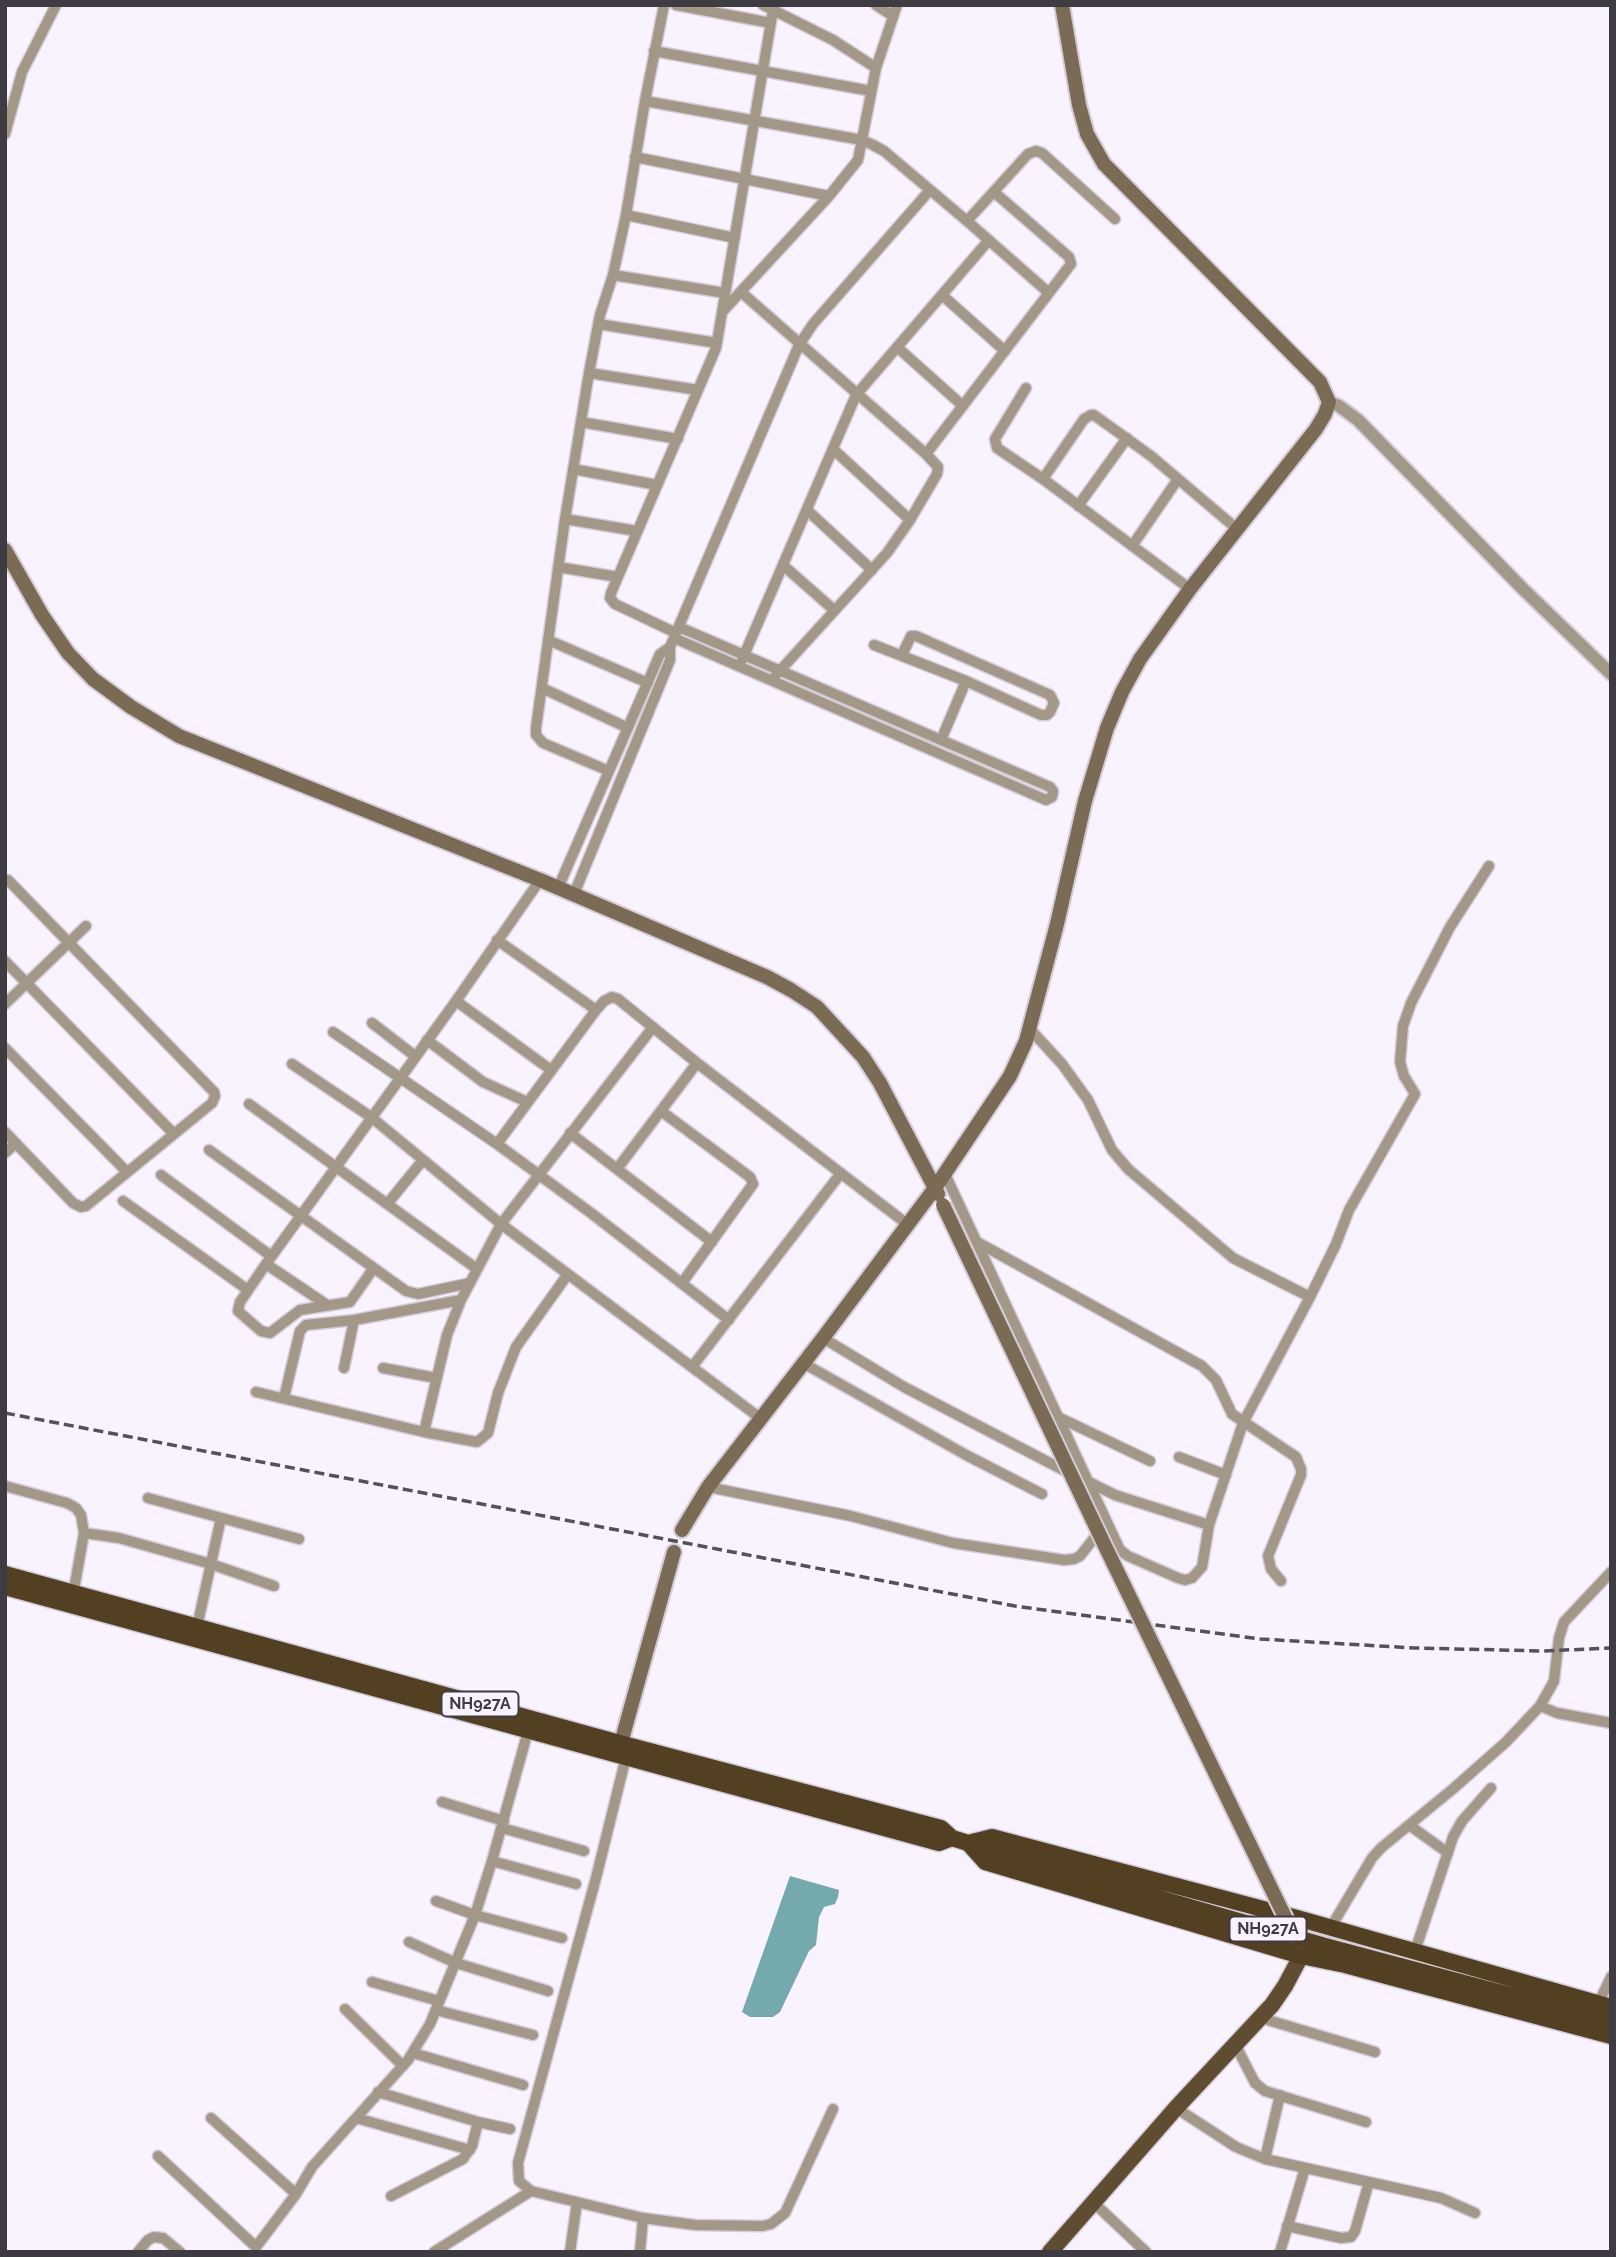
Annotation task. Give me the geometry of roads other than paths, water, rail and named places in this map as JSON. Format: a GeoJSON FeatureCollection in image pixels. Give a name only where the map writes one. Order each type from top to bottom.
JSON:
{"type":"FeatureCollection","features":[{"type":"Feature","properties":{"kind":"highway","name":"NH927A"},"geometry":{"type":"LineString","coordinates":[[5,1574],[72,1599],[528,1731],[623,1750]]}},
{"type":"Feature","properties":{"kind":"highway","name":"NH927A"},"geometry":{"type":"LineString","coordinates":[[5,1587],[197,1627],[939,1843],[952,1838],[1292,1936],[1611,2022]]}},
{"type":"Feature","properties":{"kind":"highway"},"geometry":{"type":"LineString","coordinates":[[1605,2006],[1331,1927],[992,1837],[968,1843],[985,1862],[1301,1956],[1345,1965],[1611,2036]]}},
{"type":"Feature","properties":{"kind":"main road"},"geometry":{"type":"LineString","coordinates":[[682,1530],[708,1487],[935,1188],[1010,1076],[1029,1028],[1057,924],[1085,801],[1107,728],[1122,692],[1140,659],[1190,589],[1316,429],[1329,402],[1320,382],[1104,164],[1087,134],[1079,105],[1062,5]]}},
{"type":"Feature","properties":{"kind":"main road"},"geometry":{"type":"LineString","coordinates":[[5,550],[42,615],[68,653],[93,679],[131,707],[179,736],[540,880],[767,977],[817,1007],[857,1049],[880,1083],[935,1188],[1292,1936]]}},
{"type":"Feature","properties":{"kind":"main road"},"geometry":{"type":"LineString","coordinates":[[623,1750],[674,1552]]}},
{"type":"Feature","properties":{"kind":"main road"},"geometry":{"type":"LineString","coordinates":[[1050,2252],[1177,2108],[1261,2018],[1285,1986],[1301,1956]]}},
{"type":"Feature","properties":{"kind":"street"},"geometry":{"type":"LineString","coordinates":[[5,134],[22,72],[56,5]]}},
{"type":"Feature","properties":{"kind":"street"},"geometry":{"type":"LineString","coordinates":[[609,771],[538,739],[536,728],[565,519],[589,373],[598,324],[613,275],[664,5]]}},
{"type":"Feature","properties":{"kind":"street"},"geometry":{"type":"LineString","coordinates":[[676,5],[771,23]]}},
{"type":"Feature","properties":{"kind":"street"},"geometry":{"type":"LineString","coordinates":[[876,5],[892,16]]}},
{"type":"Feature","properties":{"kind":"street"},"geometry":{"type":"LineString","coordinates":[[722,313],[829,196],[858,160],[876,68],[897,5]]}},
{"type":"Feature","properties":{"kind":"street"},"geometry":{"type":"LineString","coordinates":[[675,636],[744,655],[1050,787],[1054,791],[1052,797],[1046,800],[740,667],[675,636],[615,604],[610,598],[717,343],[771,23],[768,8]]}},
{"type":"Feature","properties":{"kind":"street"},"geometry":{"type":"LineString","coordinates":[[768,8],[833,40],[876,68]]}},
{"type":"Feature","properties":{"kind":"street"},"geometry":{"type":"LineString","coordinates":[[654,51],[871,91]]}},
{"type":"Feature","properties":{"kind":"street"},"geometry":{"type":"LineString","coordinates":[[645,101],[862,140],[884,151],[1049,293]]}},
{"type":"Feature","properties":{"kind":"street"},"geometry":{"type":"LineString","coordinates":[[967,221],[1028,154],[1037,152],[1042,153],[1115,219]]}},
{"type":"Feature","properties":{"kind":"street"},"geometry":{"type":"LineString","coordinates":[[635,157],[829,196]]}},
{"type":"Feature","properties":{"kind":"street"},"geometry":{"type":"LineString","coordinates":[[573,894],[670,660],[675,636],[799,345],[813,324],[930,190]]}},
{"type":"Feature","properties":{"kind":"street"},"geometry":{"type":"LineString","coordinates":[[926,454],[1070,267],[1071,260],[994,192]]}},
{"type":"Feature","properties":{"kind":"street"},"geometry":{"type":"LineString","coordinates":[[625,215],[735,239]]}},
{"type":"Feature","properties":{"kind":"street"},"geometry":{"type":"LineString","coordinates":[[740,667],[856,395],[989,240]]}},
{"type":"Feature","properties":{"kind":"street"},"geometry":{"type":"LineString","coordinates":[[613,275],[725,293]]}},
{"type":"Feature","properties":{"kind":"street"},"geometry":{"type":"LineString","coordinates":[[741,292],[926,454],[938,470],[909,520],[872,570],[770,680]]}},
{"type":"Feature","properties":{"kind":"street"},"geometry":{"type":"LineString","coordinates":[[942,295],[1005,351]]}},
{"type":"Feature","properties":{"kind":"street"},"geometry":{"type":"LineString","coordinates":[[598,324],[717,343]]}},
{"type":"Feature","properties":{"kind":"street"},"geometry":{"type":"LineString","coordinates":[[897,347],[963,406]]}},
{"type":"Feature","properties":{"kind":"street"},"geometry":{"type":"LineString","coordinates":[[589,373],[698,390]]}},
{"type":"Feature","properties":{"kind":"street"},"geometry":{"type":"LineString","coordinates":[[1026,388],[995,439],[995,444],[1002,454],[1043,479],[1190,589]]}},
{"type":"Feature","properties":{"kind":"street"},"geometry":{"type":"LineString","coordinates":[[1329,402],[1358,420],[1512,578],[1611,674]]}},
{"type":"Feature","properties":{"kind":"street"},"geometry":{"type":"LineString","coordinates":[[1043,479],[1084,419],[1091,415],[1127,438],[1237,529]]}},
{"type":"Feature","properties":{"kind":"street"},"geometry":{"type":"LineString","coordinates":[[581,422],[678,439]]}},
{"type":"Feature","properties":{"kind":"street"},"geometry":{"type":"LineString","coordinates":[[1078,506],[1127,438]]}},
{"type":"Feature","properties":{"kind":"street"},"geometry":{"type":"LineString","coordinates":[[833,449],[909,520]]}},
{"type":"Feature","properties":{"kind":"street"},"geometry":{"type":"LineString","coordinates":[[573,469],[657,485]]}},
{"type":"Feature","properties":{"kind":"street"},"geometry":{"type":"LineString","coordinates":[[1132,546],[1178,479]]}},
{"type":"Feature","properties":{"kind":"street"},"geometry":{"type":"LineString","coordinates":[[807,510],[872,570]]}},
{"type":"Feature","properties":{"kind":"street"},"geometry":{"type":"LineString","coordinates":[[565,519],[637,531]]}},
{"type":"Feature","properties":{"kind":"street"},"geometry":{"type":"LineString","coordinates":[[784,566],[834,610]]}},
{"type":"Feature","properties":{"kind":"street"},"geometry":{"type":"LineString","coordinates":[[558,567],[618,577]]}},
{"type":"Feature","properties":{"kind":"street"},"geometry":{"type":"LineString","coordinates":[[558,888],[660,654],[675,636]]}},
{"type":"Feature","properties":{"kind":"street"},"geometry":{"type":"LineString","coordinates":[[874,645],[966,681],[1041,715],[1047,715],[1054,703],[1050,695],[916,636],[911,636],[902,655]]}},
{"type":"Feature","properties":{"kind":"street"},"geometry":{"type":"LineString","coordinates":[[548,639],[648,682]]}},
{"type":"Feature","properties":{"kind":"street"},"geometry":{"type":"LineString","coordinates":[[941,740],[966,681]]}},
{"type":"Feature","properties":{"kind":"street"},"geometry":{"type":"LineString","coordinates":[[542,688],[628,728]]}},
{"type":"Feature","properties":{"kind":"street"},"geometry":{"type":"LineString","coordinates":[[945,1174],[1120,1550],[1185,1580],[1198,1574],[1202,1567],[1209,1525],[1243,1423],[1310,1297],[1349,1210],[1415,1094],[1404,1076],[1400,1062],[1403,1026],[1410,1003],[1450,928],[1489,866]]}},
{"type":"Feature","properties":{"kind":"street"},"geometry":{"type":"LineString","coordinates":[[5,1132],[73,1203],[81,1207],[86,1206],[215,1100],[214,1092],[8,880]]}},
{"type":"Feature","properties":{"kind":"street"},"geometry":{"type":"LineString","coordinates":[[373,1269],[350,1302],[341,1305],[327,1304],[295,1312],[274,1330],[261,1331],[238,1311],[240,1302],[269,1260],[540,880]]}},
{"type":"Feature","properties":{"kind":"street"},"geometry":{"type":"LineString","coordinates":[[5,1004],[86,926]]}},
{"type":"Feature","properties":{"kind":"street"},"geometry":{"type":"LineString","coordinates":[[497,940],[596,1010]]}},
{"type":"Feature","properties":{"kind":"street"},"geometry":{"type":"LineString","coordinates":[[5,961],[174,1134]]}},
{"type":"Feature","properties":{"kind":"street"},"geometry":{"type":"LineString","coordinates":[[496,1144],[596,1010],[608,998],[618,999],[907,1224]]}},
{"type":"Feature","properties":{"kind":"street"},"geometry":{"type":"LineString","coordinates":[[456,1001],[551,1070]]}},
{"type":"Feature","properties":{"kind":"street"},"geometry":{"type":"LineString","coordinates":[[372,1023],[415,1056]]}},
{"type":"Feature","properties":{"kind":"street"},"geometry":{"type":"LineString","coordinates":[[424,1432],[446,1335],[501,1224],[653,1027]]}},
{"type":"Feature","properties":{"kind":"street"},"geometry":{"type":"LineString","coordinates":[[1029,1028],[1062,1063],[1082,1091],[1112,1150],[1128,1169],[1233,1258],[1310,1297]]}},
{"type":"Feature","properties":{"kind":"street"},"geometry":{"type":"LineString","coordinates":[[332,1032],[538,1174],[729,1320]]}},
{"type":"Feature","properties":{"kind":"street"},"geometry":{"type":"LineString","coordinates":[[427,1040],[483,1082],[527,1102]]}},
{"type":"Feature","properties":{"kind":"street"},"geometry":{"type":"LineString","coordinates":[[5,1048],[127,1172]]}},
{"type":"Feature","properties":{"kind":"street"},"geometry":{"type":"LineString","coordinates":[[617,1169],[697,1063]]}},
{"type":"Feature","properties":{"kind":"street"},"geometry":{"type":"LineString","coordinates":[[292,1064],[372,1117],[501,1224],[760,1418]]}},
{"type":"Feature","properties":{"kind":"street"},"geometry":{"type":"LineString","coordinates":[[249,1104],[477,1269]]}},
{"type":"Feature","properties":{"kind":"street"},"geometry":{"type":"LineString","coordinates":[[661,1111],[752,1180],[752,1188],[682,1283]]}},
{"type":"Feature","properties":{"kind":"street"},"geometry":{"type":"LineString","coordinates":[[570,1133],[712,1242]]}},
{"type":"Feature","properties":{"kind":"street"},"geometry":{"type":"LineString","coordinates":[[5,1153],[16,1143]]}},
{"type":"Feature","properties":{"kind":"street"},"geometry":{"type":"LineString","coordinates":[[209,1150],[373,1269],[412,1293],[470,1283]]}},
{"type":"Feature","properties":{"kind":"street"},"geometry":{"type":"LineString","coordinates":[[388,1203],[423,1160]]}},
{"type":"Feature","properties":{"kind":"street"},"geometry":{"type":"LineString","coordinates":[[692,1367],[841,1173]]}},
{"type":"Feature","properties":{"kind":"street"},"geometry":{"type":"LineString","coordinates":[[161,1175],[327,1304]]}},
{"type":"Feature","properties":{"kind":"street"},"geometry":{"type":"LineString","coordinates":[[123,1201],[248,1290]]}},
{"type":"Feature","properties":{"kind":"street"},"geometry":{"type":"LineString","coordinates":[[976,1242],[1202,1366],[1216,1380],[1232,1414],[1296,1457],[1301,1475],[1268,1556],[1271,1569],[1281,1581]]}},
{"type":"Feature","properties":{"kind":"street"},"geometry":{"type":"LineString","coordinates":[[257,1392],[477,1442],[486,1436],[498,1392],[516,1347],[568,1274]]}},
{"type":"Feature","properties":{"kind":"street"},"geometry":{"type":"LineString","coordinates":[[284,1398],[302,1329],[306,1325],[354,1320],[461,1300]]}},
{"type":"Feature","properties":{"kind":"street"},"geometry":{"type":"LineString","coordinates":[[344,1368],[354,1320]]}},
{"type":"Feature","properties":{"kind":"street"},"geometry":{"type":"LineString","coordinates":[[823,1338],[904,1387],[1115,1495],[1209,1525]]}},
{"type":"Feature","properties":{"kind":"street"},"geometry":{"type":"LineString","coordinates":[[803,1363],[966,1455],[1042,1494]]}},
{"type":"Feature","properties":{"kind":"street"},"geometry":{"type":"LineString","coordinates":[[383,1368],[436,1378]]}},
{"type":"Feature","properties":{"kind":"street"},"geometry":{"type":"LineString","coordinates":[[1058,1417],[1150,1461]]}},
{"type":"Feature","properties":{"kind":"street"},"geometry":{"type":"LineString","coordinates":[[1179,1457],[1226,1475]]}},
{"type":"Feature","properties":{"kind":"street"},"geometry":{"type":"LineString","coordinates":[[5,1486],[67,1503],[81,1515],[84,1533],[72,1599]]}},
{"type":"Feature","properties":{"kind":"street"},"geometry":{"type":"LineString","coordinates":[[708,1487],[851,1516],[953,1543],[1064,1560],[1080,1556],[1107,1522]]}},
{"type":"Feature","properties":{"kind":"street"},"geometry":{"type":"LineString","coordinates":[[148,1497],[299,1539]]}},
{"type":"Feature","properties":{"kind":"street"},"geometry":{"type":"LineString","coordinates":[[197,1627],[221,1518]]}},
{"type":"Feature","properties":{"kind":"street"},"geometry":{"type":"LineString","coordinates":[[84,1533],[119,1538],[211,1564],[274,1586]]}},
{"type":"Feature","properties":{"kind":"street"},"geometry":{"type":"LineString","coordinates":[[1331,1927],[1372,1858],[1506,1742],[1540,1706],[1554,1681],[1559,1638],[1564,1622],[1611,1572]]}},
{"type":"Feature","properties":{"kind":"street"},"geometry":{"type":"LineString","coordinates":[[1540,1706],[1557,1713],[1611,1723]]}},
{"type":"Feature","properties":{"kind":"street"},"geometry":{"type":"LineString","coordinates":[[158,2156],[256,2250],[312,2167],[413,2053],[438,2006],[492,1861],[528,1731]]}},
{"type":"Feature","properties":{"kind":"street"},"geometry":{"type":"LineString","coordinates":[[623,1750],[596,1878],[518,2163],[519,2181],[531,2191],[643,2218],[695,2225],[763,2226],[779,2220],[785,2213],[834,2109]]}},
{"type":"Feature","properties":{"kind":"street"},"geometry":{"type":"LineString","coordinates":[[1415,1951],[1453,1837],[1462,1821],[1491,1788]]}},
{"type":"Feature","properties":{"kind":"street"},"geometry":{"type":"LineString","coordinates":[[442,1802],[584,1851]]}},
{"type":"Feature","properties":{"kind":"street"},"geometry":{"type":"LineString","coordinates":[[1409,1825],[1448,1853]]}},
{"type":"Feature","properties":{"kind":"street"},"geometry":{"type":"LineString","coordinates":[[492,1861],[576,1884]]}},
{"type":"Feature","properties":{"kind":"street"},"geometry":{"type":"LineString","coordinates":[[436,1901],[562,1938]]}},
{"type":"Feature","properties":{"kind":"street"},"geometry":{"type":"LineString","coordinates":[[409,1942],[456,1963],[548,1991]]}},
{"type":"Feature","properties":{"kind":"street"},"geometry":{"type":"LineString","coordinates":[[1605,2006],[1611,1977]]}},
{"type":"Feature","properties":{"kind":"street"},"geometry":{"type":"LineString","coordinates":[[372,1982],[438,2006],[534,2035]]}},
{"type":"Feature","properties":{"kind":"street"},"geometry":{"type":"LineString","coordinates":[[345,2009],[402,2066]]}},
{"type":"Feature","properties":{"kind":"street"},"geometry":{"type":"LineString","coordinates":[[1261,2018],[1375,2052]]}},
{"type":"Feature","properties":{"kind":"street"},"geometry":{"type":"LineString","coordinates":[[1236,2046],[1255,2083],[1265,2091],[1366,2122]]}},
{"type":"Feature","properties":{"kind":"street"},"geometry":{"type":"LineString","coordinates":[[413,2053],[523,2085]]}},
{"type":"Feature","properties":{"kind":"street"},"geometry":{"type":"LineString","coordinates":[[378,2092],[510,2129]]}},
{"type":"Feature","properties":{"kind":"street"},"geometry":{"type":"LineString","coordinates":[[1265,2159],[1280,2095]]}},
{"type":"Feature","properties":{"kind":"street"},"geometry":{"type":"LineString","coordinates":[[1177,2108],[1236,2147],[1265,2159],[1441,2198],[1475,2213]]}},
{"type":"Feature","properties":{"kind":"street"},"geometry":{"type":"LineString","coordinates":[[211,2118],[296,2194]]}},
{"type":"Feature","properties":{"kind":"street"},"geometry":{"type":"LineString","coordinates":[[356,2118],[470,2150]]}},
{"type":"Feature","properties":{"kind":"street"},"geometry":{"type":"LineString","coordinates":[[391,2196],[463,2159],[470,2150],[478,2122]]}},
{"type":"Feature","properties":{"kind":"street"},"geometry":{"type":"LineString","coordinates":[[1280,2252],[1305,2168]]}},
{"type":"Feature","properties":{"kind":"street"},"geometry":{"type":"LineString","coordinates":[[1287,2227],[1340,2238],[1351,2237],[1369,2182]]}},
{"type":"Feature","properties":{"kind":"street"},"geometry":{"type":"LineString","coordinates":[[433,2252],[531,2191]]}},
{"type":"Feature","properties":{"kind":"street"},"geometry":{"type":"LineString","coordinates":[[570,2252],[577,2202]]}},
{"type":"Feature","properties":{"kind":"street"},"geometry":{"type":"LineString","coordinates":[[1093,2202],[1146,2252]]}},
{"type":"Feature","properties":{"kind":"street"},"geometry":{"type":"LineString","coordinates":[[640,2252],[643,2218]]}},
{"type":"Feature","properties":{"kind":"street"},"geometry":{"type":"LineString","coordinates":[[138,2252],[154,2237],[163,2238],[180,2252]]}},
{"type":"Feature","properties":{"kind":"water"},"geometry":{"type":"Polygon","coordinates":[[[790,1876],[839,1890],[838,1897],[835,1904],[824,1907],[819,1917],[816,1945],[809,1951],[780,2012],[773,2017],[750,2017],[742,2012],[790,1876]]]}},
{"type":"Feature","properties":{"kind":"railway"},"geometry":{"type":"LineString","coordinates":[[5,1413],[1015,1606],[1260,1639],[1414,1648],[1544,1651],[1611,1648]]}}]}
